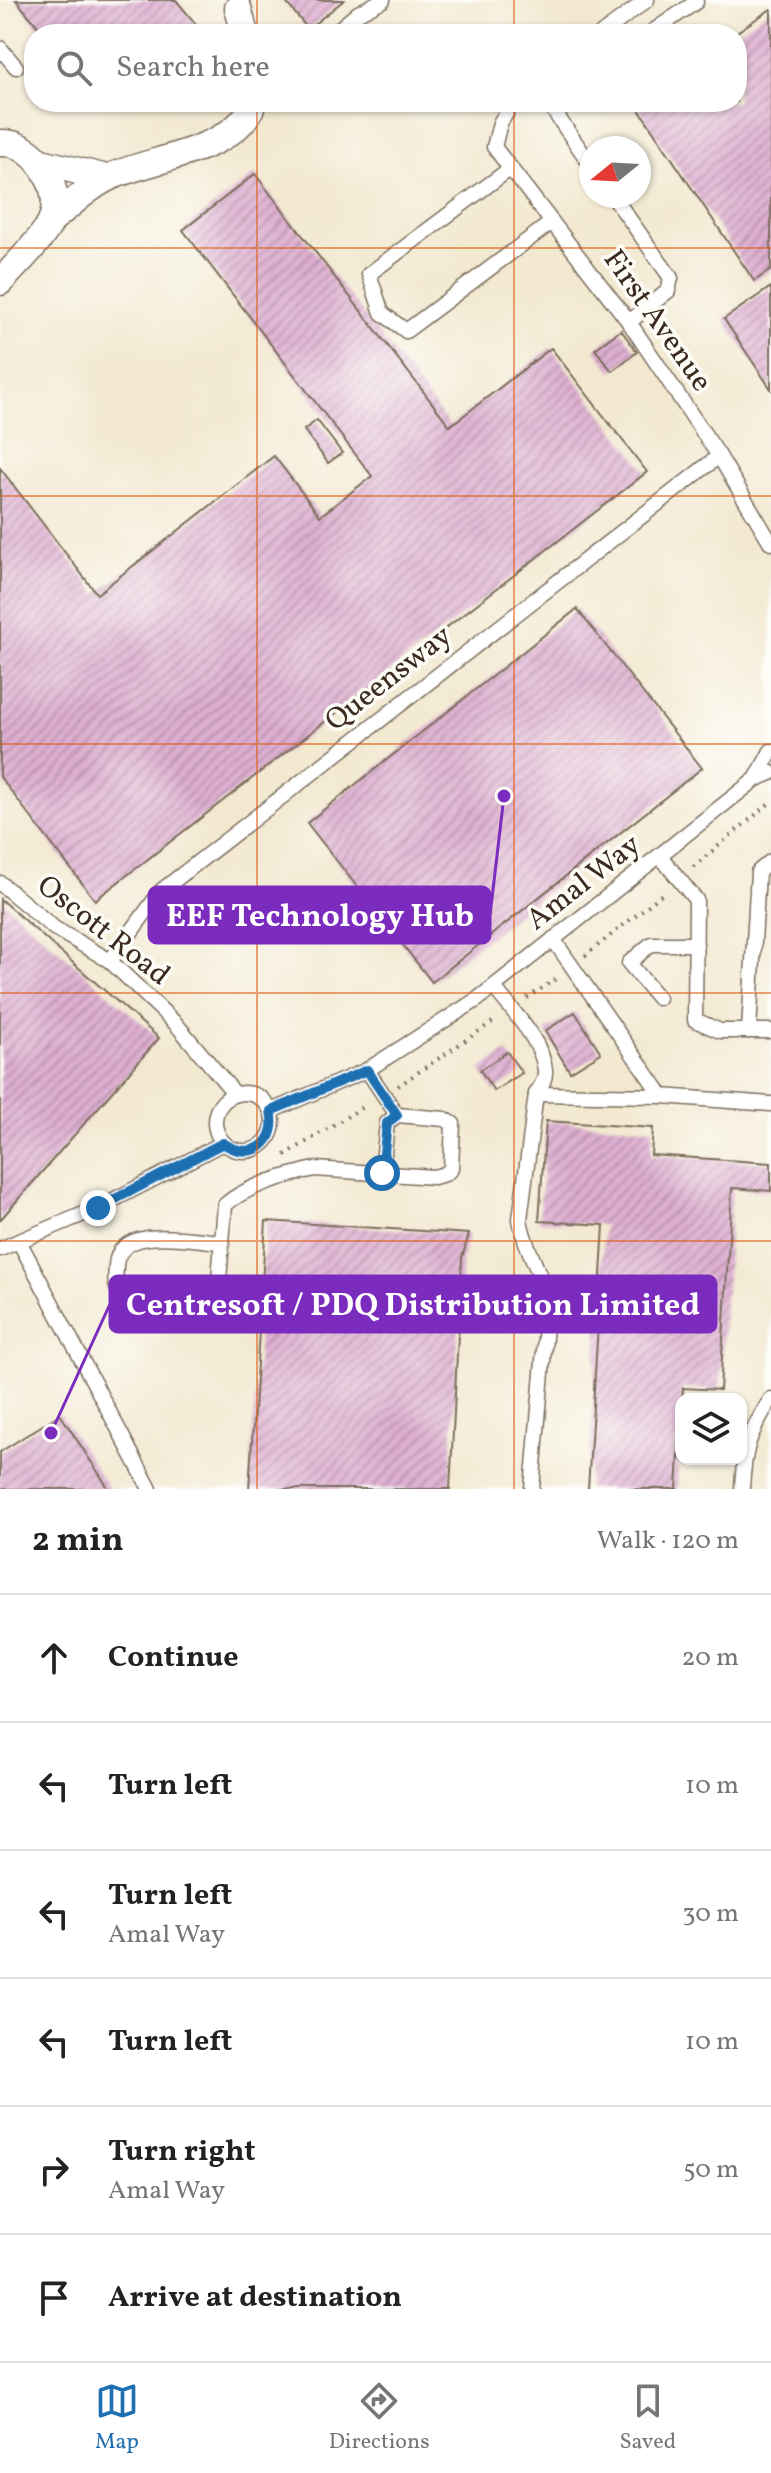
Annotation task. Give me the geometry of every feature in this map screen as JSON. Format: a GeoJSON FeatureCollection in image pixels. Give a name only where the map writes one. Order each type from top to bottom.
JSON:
{"type":"FeatureCollection","features":[{"type":"Feature","properties":{"kind":"street"},"geometry":{"type":"LineString","coordinates":[[235,4],[242,24]]}},
{"type":"Feature","properties":{"kind":"street"},"geometry":{"type":"LineString","coordinates":[[0,282],[52,219],[107,178],[196,149],[237,127],[249,112]]}},
{"type":"Feature","properties":{"kind":"street"},"geometry":{"type":"LineString","coordinates":[[0,143],[17,145],[41,162],[107,178]]}},
{"type":"Feature","properties":{"kind":"street"},"geometry":{"type":"LineString","coordinates":[[41,162],[54,192],[52,219]]}},
{"type":"Feature","properties":{"kind":"street"},"geometry":{"type":"LineString","coordinates":[[0,258],[30,249]]}},
{"type":"Feature","properties":{"kind":"lane"},"geometry":{"type":"LineString","coordinates":[[345,24],[383,0]]}},
{"type":"Feature","properties":{"kind":"lane"},"geometry":{"type":"LineString","coordinates":[[615,24],[647,0]]}},
{"type":"Feature","properties":{"kind":"lane"},"geometry":{"type":"LineString","coordinates":[[664,24],[696,2]]}},
{"type":"Feature","properties":{"kind":"lane"},"geometry":{"type":"LineString","coordinates":[[0,48],[16,67]]}},
{"type":"Feature","properties":{"kind":"lane","name":"First Avenue"},"geometry":{"type":"LineString","coordinates":[[507,112],[500,123],[494,147],[629,322],[770,537]]}},
{"type":"Feature","properties":{"kind":"lane"},"geometry":{"type":"LineString","coordinates":[[555,112],[579,148]]}},
{"type":"Feature","properties":{"kind":"lane"},"geometry":{"type":"LineString","coordinates":[[511,168],[369,274],[382,313],[406,331],[552,222]]}},
{"type":"Feature","properties":{"kind":"lane"},"geometry":{"type":"LineString","coordinates":[[621,208],[671,278],[668,291],[629,322]]}},
{"type":"Feature","properties":{"kind":"lane","name":"Queensway"},"geometry":{"type":"LineString","coordinates":[[110,961],[161,891],[719,456]]}},
{"type":"Feature","properties":{"kind":"lane","name":"Amal Way"},"geometry":{"type":"LineString","coordinates":[[756,779],[771,751]]}},
{"type":"Feature","properties":{"kind":"lane","name":"Amal Way"},"geometry":{"type":"LineString","coordinates":[[271,1111],[367,1070],[494,987],[756,779],[771,773]]}},
{"type":"Feature","properties":{"kind":"lane"},"geometry":{"type":"LineString","coordinates":[[660,856],[696,900],[695,1020],[720,1031],[771,1031]]}},
{"type":"Feature","properties":{"kind":"lane"},"geometry":{"type":"LineString","coordinates":[[749,1031],[758,872],[771,861]]}},
{"type":"Feature","properties":{"kind":"lane","name":"Oscott Road"},"geometry":{"type":"LineString","coordinates":[[0,883],[54,928],[110,961],[176,1024],[235,1094]]}},
{"type":"Feature","properties":{"kind":"lane"},"geometry":{"type":"LineString","coordinates":[[553,939],[662,1096]]}},
{"type":"Feature","properties":{"kind":"lane"},"geometry":{"type":"LineString","coordinates":[[658,998],[629,963],[651,944],[696,944]]}},
{"type":"Feature","properties":{"kind":"lane"},"geometry":{"type":"LineString","coordinates":[[494,987],[538,1047],[545,1070],[544,1081],[536,1094],[520,1219],[523,1239],[545,1283],[548,1303],[532,1489]]}},
{"type":"Feature","properties":{"kind":"lane"},"geometry":{"type":"LineString","coordinates":[[367,1070],[397,1115]]}},
{"type":"Feature","properties":{"kind":"lane"},"geometry":{"type":"LineString","coordinates":[[250,1093],[262,1099],[271,1111],[271,1132],[266,1142],[257,1149],[245,1152],[233,1150],[223,1143],[215,1130],[215,1115],[223,1102],[235,1094],[250,1093]]}},
{"type":"Feature","properties":{"kind":"lane"},"geometry":{"type":"LineString","coordinates":[[536,1094],[662,1096],[771,1104]]}},
{"type":"Feature","properties":{"kind":"lane"},"geometry":{"type":"LineString","coordinates":[[222,1242],[149,1237],[134,1240],[116,1254],[114,1286],[122,1296],[211,1302],[218,1292],[225,1205],[235,1196],[315,1169],[434,1177],[445,1174],[451,1169],[453,1124],[445,1119],[397,1115],[387,1123],[382,1173]]}},
{"type":"Feature","properties":{"kind":"lane"},"geometry":{"type":"LineString","coordinates":[[0,1249],[98,1208],[223,1143]]}},
{"type":"Feature","properties":{"kind":"lane"},"geometry":{"type":"LineString","coordinates":[[19,1241],[150,1489]]}},
{"type":"Feature","properties":{"kind":"lane"},"geometry":{"type":"LineString","coordinates":[[742,1489],[744,1455],[753,1427],[771,1399]]}},
{"type":"Feature","properties":{"kind":"building"},"geometry":{"type":"Polygon","coordinates":[[[16,0],[176,0],[196,24],[36,24],[16,0]]]}},
{"type":"Feature","properties":{"kind":"building"},"geometry":{"type":"Polygon","coordinates":[[[284,0],[344,0],[314,24],[304,24],[284,0]]]}},
{"type":"Feature","properties":{"kind":"building"},"geometry":{"type":"Polygon","coordinates":[[[771,9],[771,270],[754,281],[641,112],[747,112],[747,25],[771,9]]]}},
{"type":"Feature","properties":{"kind":"building"},"geometry":{"type":"Polygon","coordinates":[[[255,174],[450,426],[551,348],[647,472],[95,900],[0,777],[0,468],[97,594],[274,456],[320,516],[372,476],[183,230],[255,174]]]}},
{"type":"Feature","properties":{"kind":"building"},"geometry":{"type":"Polygon","coordinates":[[[771,287],[771,389],[724,319],[771,287]]]}},
{"type":"Feature","properties":{"kind":"building"},"geometry":{"type":"Polygon","coordinates":[[[621,330],[637,352],[612,371],[595,349],[621,330]]]}},
{"type":"Feature","properties":{"kind":"building"},"geometry":{"type":"Polygon","coordinates":[[[317,420],[342,453],[328,463],[304,430],[317,420]]]}},
{"type":"Feature","properties":{"kind":"building"},"geometry":{"type":"Polygon","coordinates":[[[577,609],[702,768],[432,982],[307,823],[577,609]]]}},
{"type":"Feature","properties":{"kind":"building"},"geometry":{"type":"Polygon","coordinates":[[[0,899],[159,1038],[0,1220],[0,899]]]}},
{"type":"Feature","properties":{"kind":"building"},"geometry":{"type":"Polygon","coordinates":[[[575,1012],[601,1053],[570,1072],[545,1031],[575,1012]]]}},
{"type":"Feature","properties":{"kind":"building"},"geometry":{"type":"Polygon","coordinates":[[[507,1052],[522,1073],[494,1091],[480,1070],[507,1052]]]}},
{"type":"Feature","properties":{"kind":"building"},"geometry":{"type":"Polygon","coordinates":[[[546,1121],[653,1128],[651,1155],[771,1163],[771,1191],[732,1188],[720,1390],[683,1388],[683,1393],[675,1393],[677,1489],[588,1489],[604,1225],[539,1221],[546,1121]]]}},
{"type":"Feature","properties":{"kind":"building"},"geometry":{"type":"Polygon","coordinates":[[[266,1221],[469,1234],[462,1258],[450,1489],[249,1489],[266,1221]]]}},
{"type":"Feature","properties":{"kind":"building"},"geometry":{"type":"Polygon","coordinates":[[[60,1414],[109,1489],[0,1489],[0,1452],[60,1414]]]}},
{"type":"Feature","properties":{"kind":"place","name":"EEF Technology Hub"},"geometry":{"type":"Point","coordinates":[504,796]}},
{"type":"Feature","properties":{"kind":"place","name":"Centresoft / PDQ Distribution Limited"},"geometry":{"type":"Point","coordinates":[51,1433]}},
{"type":"Feature","properties":{"kind":"route"},"geometry":{"type":"LineString","coordinates":[[98,1208],[223,1143],[233,1150],[245,1152],[257,1149],[266,1142],[271,1132],[271,1111],[367,1070],[397,1115],[387,1123],[382,1173]]}}]}
